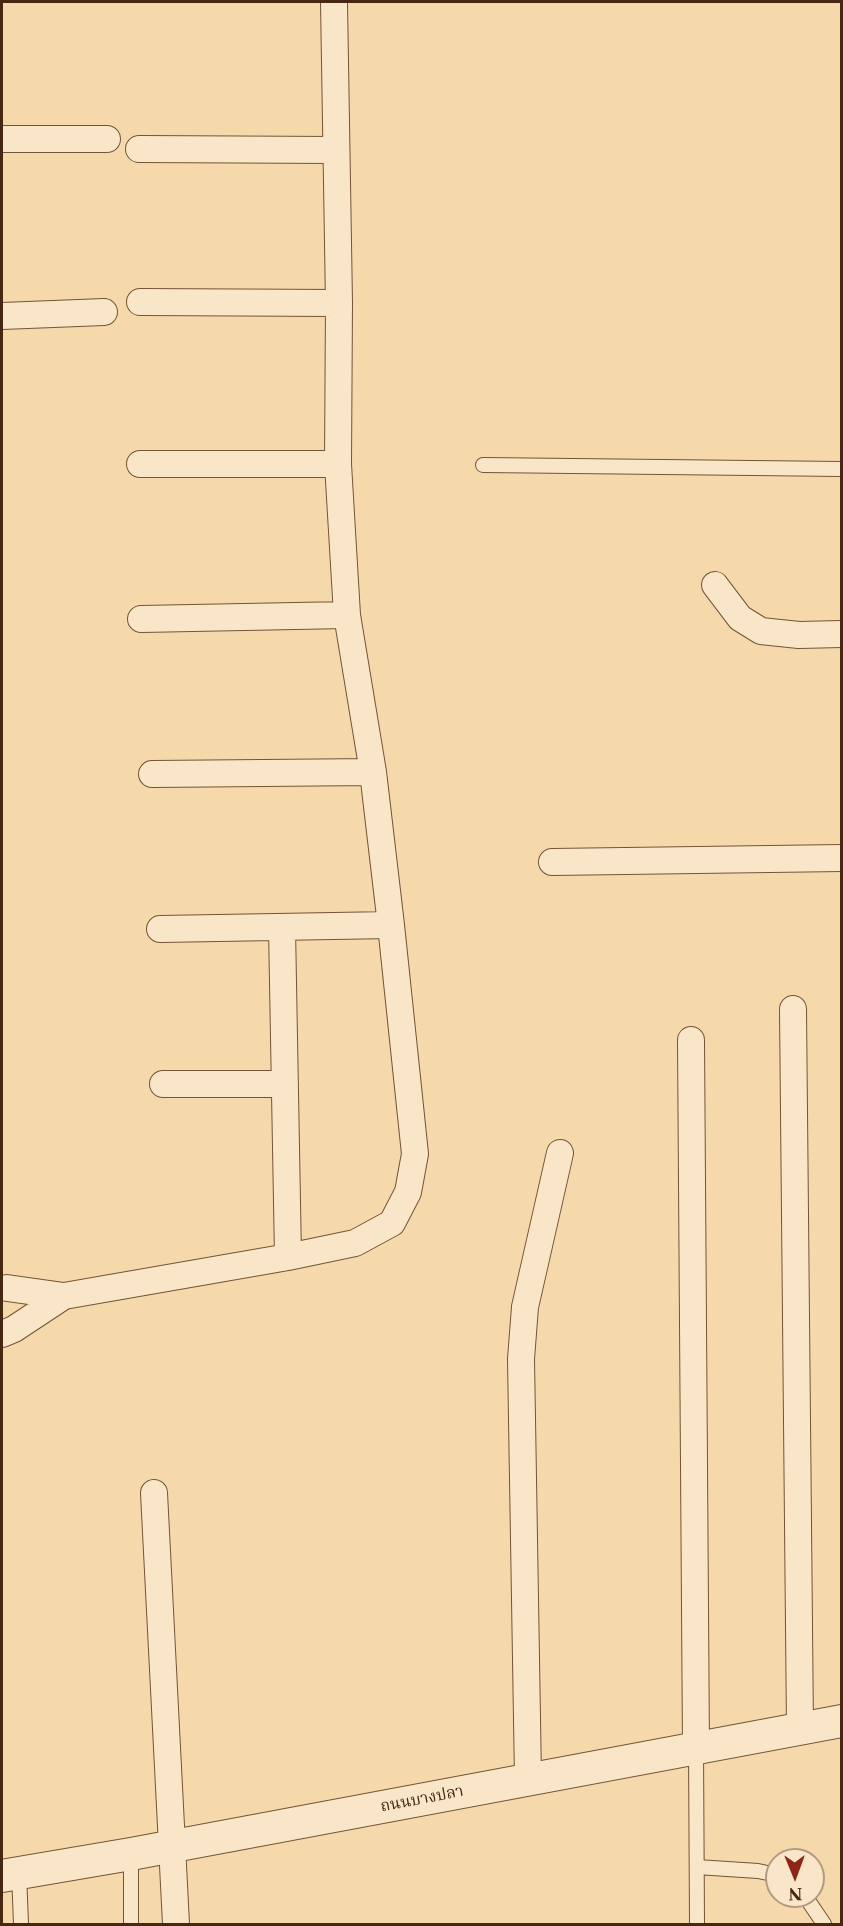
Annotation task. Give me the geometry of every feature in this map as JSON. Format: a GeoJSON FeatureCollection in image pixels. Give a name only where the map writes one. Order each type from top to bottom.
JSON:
{"type":"FeatureCollection","features":[{"type":"Feature","properties":{"kind":"street"},"geometry":{"type":"LineString","coordinates":[[7,1288],[64,1296],[355,1243],[392,1223],[408,1192],[415,1154],[391,925],[373,772],[347,615],[338,464],[339,303],[334,2]]}},
{"type":"Feature","properties":{"kind":"street"},"geometry":{"type":"LineString","coordinates":[[2,139],[107,139]]}},
{"type":"Feature","properties":{"kind":"street"},"geometry":{"type":"LineString","coordinates":[[139,149],[335,150]]}},
{"type":"Feature","properties":{"kind":"street"},"geometry":{"type":"LineString","coordinates":[[140,302],[339,303]]}},
{"type":"Feature","properties":{"kind":"street"},"geometry":{"type":"LineString","coordinates":[[2,316],[104,312]]}},
{"type":"Feature","properties":{"kind":"street"},"geometry":{"type":"LineString","coordinates":[[140,464],[338,464]]}},
{"type":"Feature","properties":{"kind":"street"},"geometry":{"type":"LineString","coordinates":[[715,585],[740,618],[762,631],[799,635],[842,634]]}},
{"type":"Feature","properties":{"kind":"street"},"geometry":{"type":"LineString","coordinates":[[141,620],[347,615]]}},
{"type":"Feature","properties":{"kind":"street"},"geometry":{"type":"LineString","coordinates":[[152,774],[373,772]]}},
{"type":"Feature","properties":{"kind":"street"},"geometry":{"type":"LineString","coordinates":[[552,862],[842,858]]}},
{"type":"Feature","properties":{"kind":"street"},"geometry":{"type":"LineString","coordinates":[[160,929],[391,925]]}},
{"type":"Feature","properties":{"kind":"street"},"geometry":{"type":"LineString","coordinates":[[282,928],[288,1257]]}},
{"type":"Feature","properties":{"kind":"street"},"geometry":{"type":"LineString","coordinates":[[793,1009],[800,1729]]}},
{"type":"Feature","properties":{"kind":"street"},"geometry":{"type":"LineString","coordinates":[[691,1040],[696,1748]]}},
{"type":"Feature","properties":{"kind":"street"},"geometry":{"type":"LineString","coordinates":[[163,1084],[285,1084]]}},
{"type":"Feature","properties":{"kind":"street"},"geometry":{"type":"LineString","coordinates":[[528,1779],[521,1359],[525,1307],[560,1153]]}},
{"type":"Feature","properties":{"kind":"street"},"geometry":{"type":"LineString","coordinates":[[2,1334],[14,1329],[64,1296]]}},
{"type":"Feature","properties":{"kind":"street"},"geometry":{"type":"LineString","coordinates":[[154,1493],[176,1924]]}},
{"type":"Feature","properties":{"kind":"street","name":"ถนนบางปลา"},"geometry":{"type":"LineString","coordinates":[[10,1874],[131,1854],[842,1721]]}},
{"type":"Feature","properties":{"kind":"lane"},"geometry":{"type":"LineString","coordinates":[[483,465],[842,469]]}},
{"type":"Feature","properties":{"kind":"lane"},"geometry":{"type":"LineString","coordinates":[[696,1748],[697,1924]]}},
{"type":"Feature","properties":{"kind":"lane"},"geometry":{"type":"LineString","coordinates":[[130,1924],[131,1854]]}},
{"type":"Feature","properties":{"kind":"lane"},"geometry":{"type":"LineString","coordinates":[[697,1867],[765,1872]]}},
{"type":"Feature","properties":{"kind":"lane"},"geometry":{"type":"LineString","coordinates":[[10,1874],[21,1924]]}},
{"type":"Feature","properties":{"kind":"lane"},"geometry":{"type":"LineString","coordinates":[[813,1908],[824,1924]]}}]}
